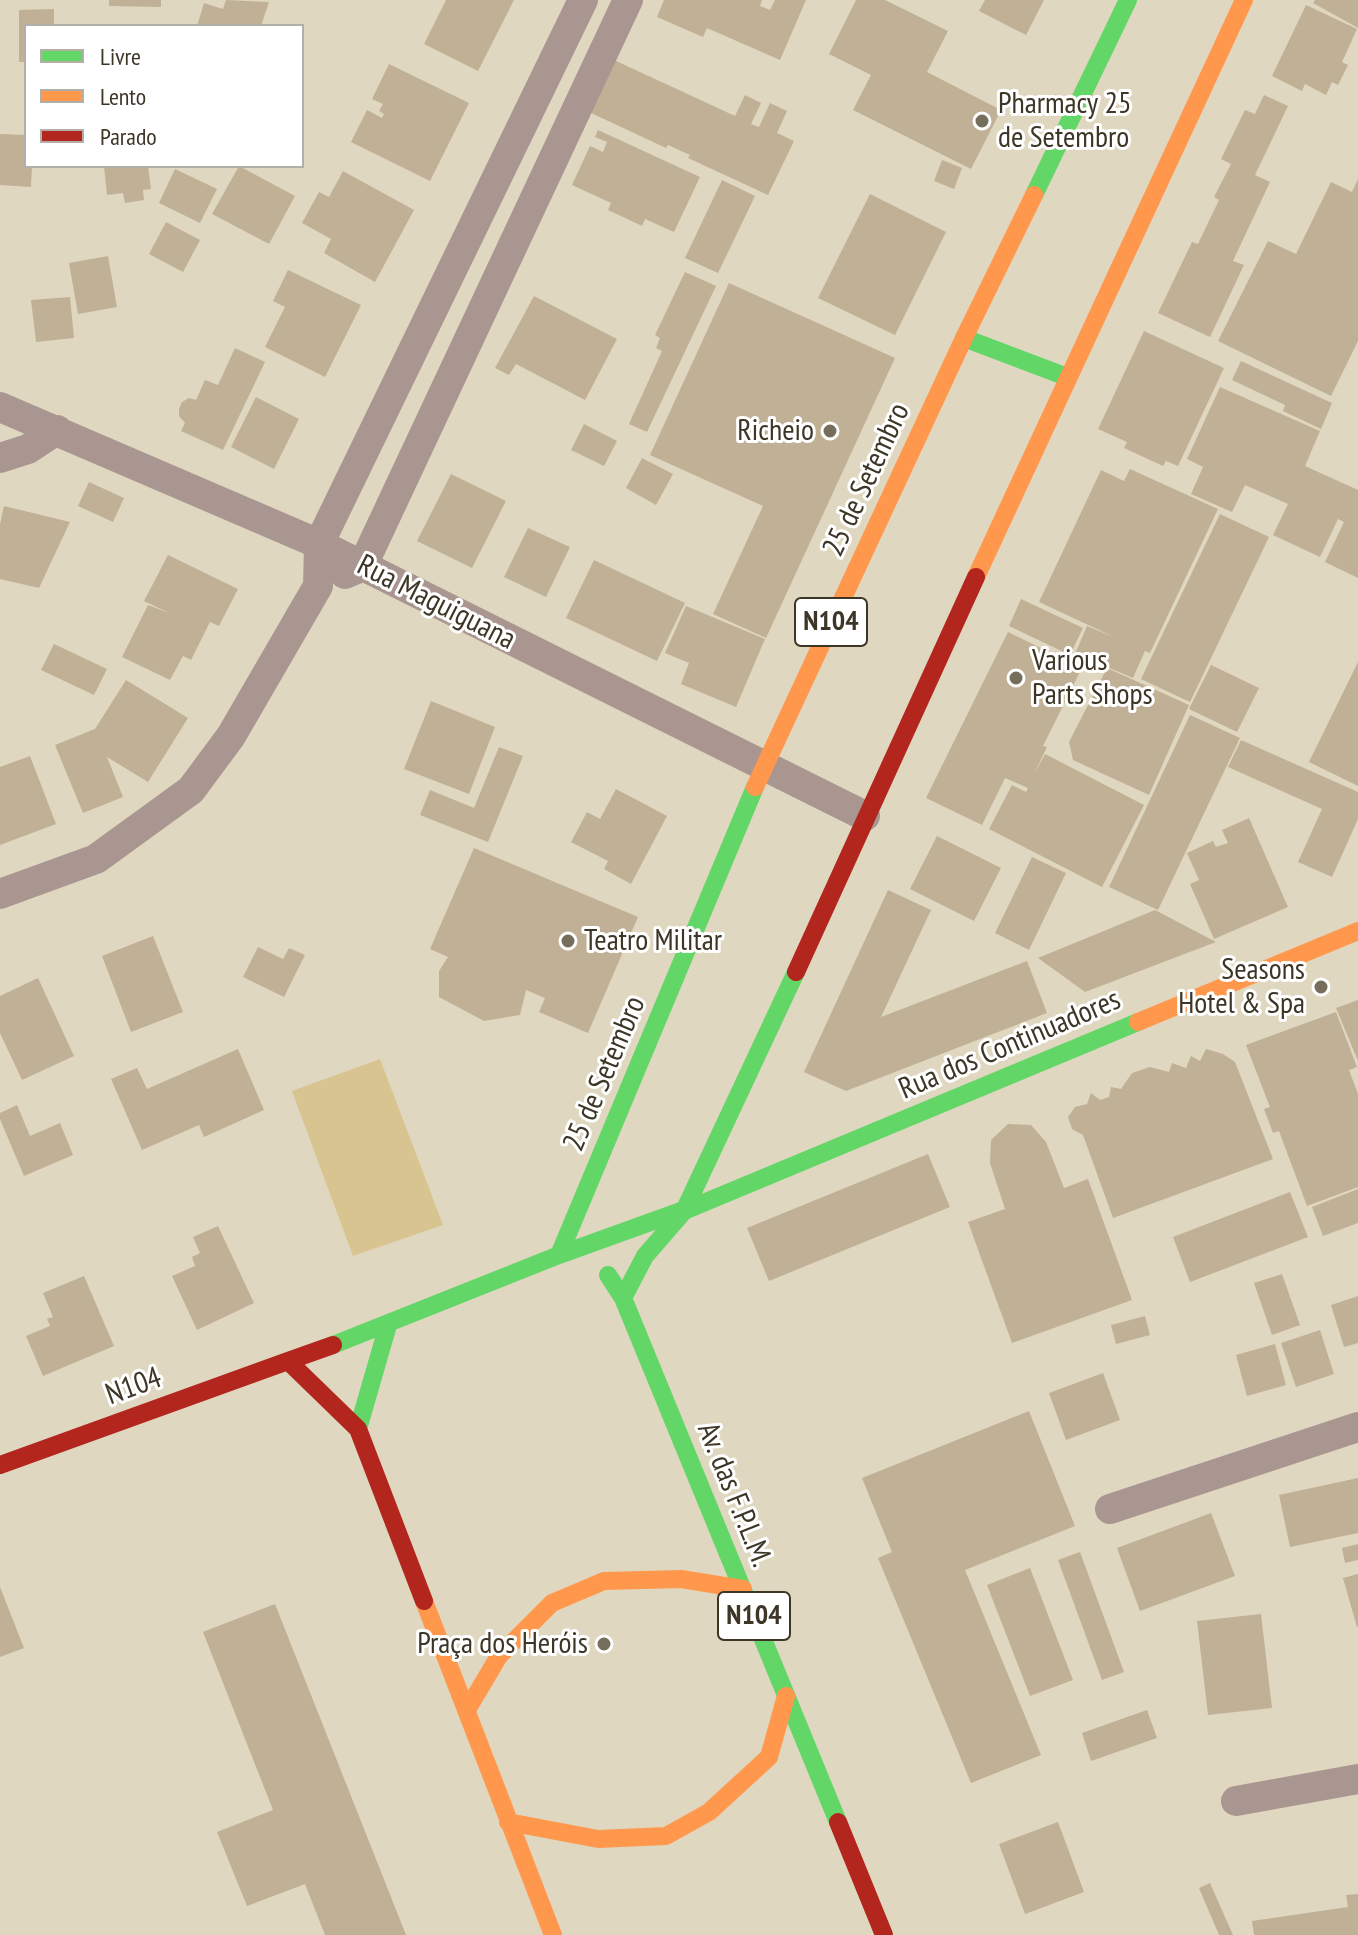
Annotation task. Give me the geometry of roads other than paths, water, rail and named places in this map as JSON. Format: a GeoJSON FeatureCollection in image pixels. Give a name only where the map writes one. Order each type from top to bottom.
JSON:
{"type":"FeatureCollection","features":[{"type":"Feature","properties":{"kind":"main road","name":"25 de Setembro"},"geometry":{"type":"LineString","coordinates":[[559,1255],[764,767],[964,338],[1128,0]]}},
{"type":"Feature","properties":{"kind":"main road"},"geometry":{"type":"LineString","coordinates":[[623,1298],[645,1256],[684,1211],[1067,377],[1244,0]]}},
{"type":"Feature","properties":{"kind":"main road"},"geometry":{"type":"LineString","coordinates":[[964,338],[1067,377]]}},
{"type":"Feature","properties":{"kind":"main road","name":"Rua dos Continuadores"},"geometry":{"type":"LineString","coordinates":[[684,1211],[1358,931]]}},
{"type":"Feature","properties":{"kind":"main road","name":"N104"},"geometry":{"type":"LineString","coordinates":[[0,1465],[388,1325],[559,1255],[684,1211]]}},
{"type":"Feature","properties":{"kind":"main road","name":"N104"},"geometry":{"type":"LineString","coordinates":[[559,1255],[601,1269],[614,1280],[623,1298]]}},
{"type":"Feature","properties":{"kind":"main road","name":"Av. das F.P.L.M."},"geometry":{"type":"LineString","coordinates":[[623,1298],[884,1935]]}},
{"type":"Feature","properties":{"kind":"main road"},"geometry":{"type":"LineString","coordinates":[[358,1429],[388,1325]]}},
{"type":"Feature","properties":{"kind":"main road"},"geometry":{"type":"LineString","coordinates":[[288,1361],[358,1429],[553,1935]]}},
{"type":"Feature","properties":{"kind":"main road"},"geometry":{"type":"LineString","coordinates":[[467,1710],[499,1656],[552,1603],[604,1581],[681,1579],[743,1589]]}},
{"type":"Feature","properties":{"kind":"main road"},"geometry":{"type":"LineString","coordinates":[[508,1822],[598,1839],[666,1836],[709,1812],[769,1757],[786,1696]]}},
{"type":"Feature","properties":{"kind":"street"},"geometry":{"type":"LineString","coordinates":[[0,894],[96,859],[191,790],[231,736],[318,586],[319,544],[583,0]]}},
{"type":"Feature","properties":{"kind":"street"},"geometry":{"type":"LineString","coordinates":[[318,586],[362,567],[628,0]]}},
{"type":"Feature","properties":{"kind":"street","name":"Rua Maguiguana"},"geometry":{"type":"LineString","coordinates":[[0,407],[319,544],[865,816]]}},
{"type":"Feature","properties":{"kind":"street"},"geometry":{"type":"LineString","coordinates":[[0,458],[28,449],[57,430]]}},
{"type":"Feature","properties":{"kind":"street"},"geometry":{"type":"LineString","coordinates":[[1110,1509],[1358,1427]]}},
{"type":"Feature","properties":{"kind":"street"},"geometry":{"type":"LineString","coordinates":[[1236,1801],[1358,1779]]}},
{"type":"Feature","properties":{"kind":"place","name":"Pharmacy 25 de Setembro"},"geometry":{"type":"Point","coordinates":[982,121]}},
{"type":"Feature","properties":{"kind":"place","name":"Richeio"},"geometry":{"type":"Point","coordinates":[830,431]}},
{"type":"Feature","properties":{"kind":"place","name":"Various Parts Shops"},"geometry":{"type":"Point","coordinates":[1016,678]}},
{"type":"Feature","properties":{"kind":"place","name":"Teatro Militar"},"geometry":{"type":"Point","coordinates":[568,941]}},
{"type":"Feature","properties":{"kind":"place","name":"Seasons Hotel & Spa"},"geometry":{"type":"Point","coordinates":[1321,987]}},
{"type":"Feature","properties":{"kind":"place","name":"Praça dos Heróis"},"geometry":{"type":"Point","coordinates":[604,1644]}}]}
